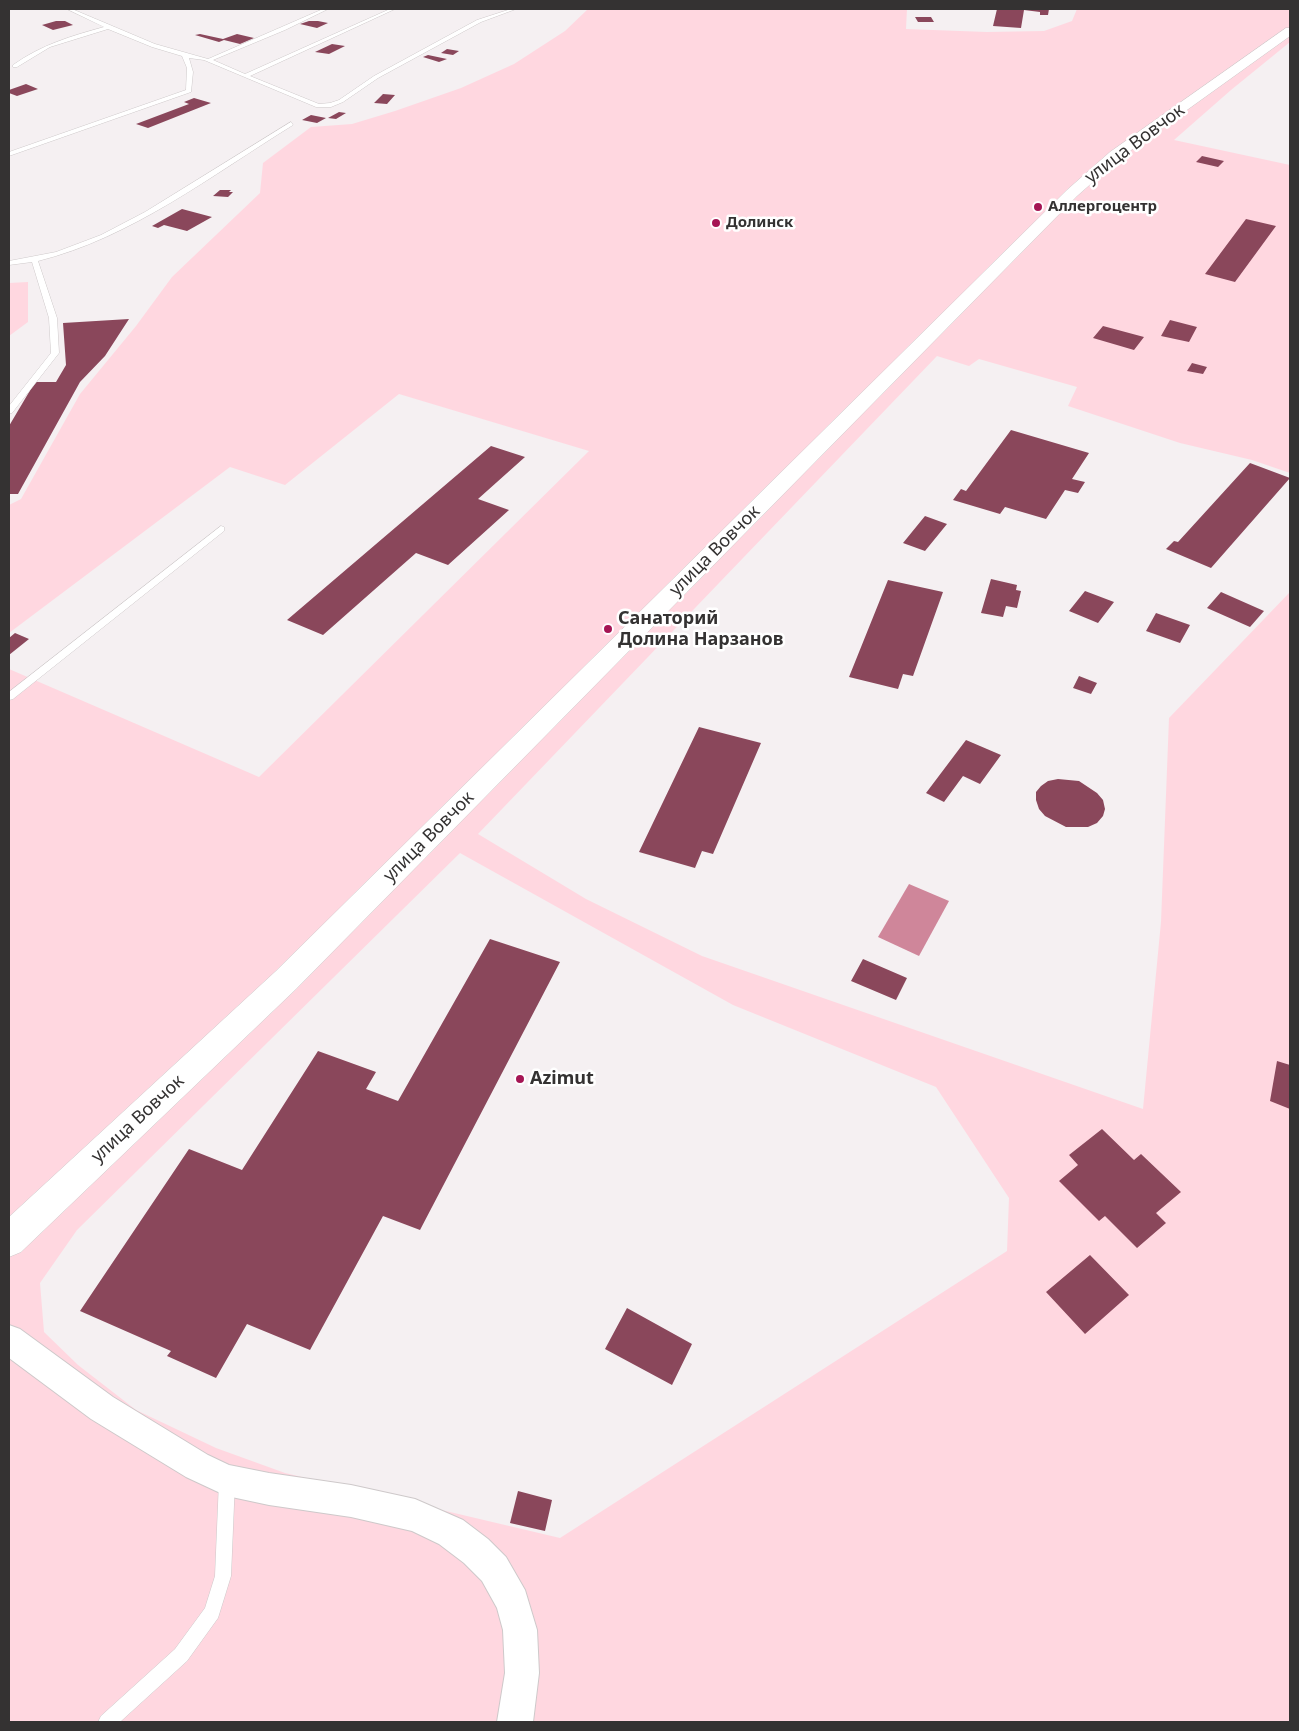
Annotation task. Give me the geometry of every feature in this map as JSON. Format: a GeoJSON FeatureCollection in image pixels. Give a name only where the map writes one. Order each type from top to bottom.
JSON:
{"type":"FeatureCollection","features":[{"type":"Feature","properties":{"kind":"street","name":"улица Вовчок"},"geometry":{"type":"LineString","coordinates":[[9,1240],[112,1145],[299,966],[1072,193],[1115,155],[1290,31]]}},
{"type":"Feature","properties":{"kind":"street"},"geometry":{"type":"LineString","coordinates":[[9,1340],[102,1408],[197,1466],[227,1480],[269,1489],[351,1501],[416,1515],[451,1532],[476,1550],[494,1569],[513,1602],[520,1630],[522,1674],[516,1722]]}},
{"type":"Feature","properties":{"kind":"lane"},"geometry":{"type":"LineString","coordinates":[[69,9],[108,27],[185,56],[209,60],[318,106],[331,105],[341,101],[376,76],[479,21],[514,9]]}},
{"type":"Feature","properties":{"kind":"lane"},"geometry":{"type":"LineString","coordinates":[[209,60],[326,9]]}},
{"type":"Feature","properties":{"kind":"lane"},"geometry":{"type":"LineString","coordinates":[[245,76],[393,9]]}},
{"type":"Feature","properties":{"kind":"lane"},"geometry":{"type":"LineString","coordinates":[[11,73],[15,66],[49,44],[108,27]]}},
{"type":"Feature","properties":{"kind":"lane"},"geometry":{"type":"LineString","coordinates":[[9,154],[189,91],[190,61],[185,56]]}},
{"type":"Feature","properties":{"kind":"lane"},"geometry":{"type":"LineString","coordinates":[[9,62],[15,66]]}},
{"type":"Feature","properties":{"kind":"lane"},"geometry":{"type":"LineString","coordinates":[[9,263],[35,261],[78,248],[115,232],[291,124]]}},
{"type":"Feature","properties":{"kind":"lane"},"geometry":{"type":"LineString","coordinates":[[9,411],[55,353],[53,318],[35,261]]}},
{"type":"Feature","properties":{"kind":"lane"},"geometry":{"type":"LineString","coordinates":[[9,698],[221,529]]}},
{"type":"Feature","properties":{"kind":"lane"},"geometry":{"type":"LineString","coordinates":[[107,1722],[181,1655],[212,1612],[223,1576],[227,1480]]}},
{"type":"Feature","properties":{"kind":"shaded area"},"geometry":{"type":"Polygon","coordinates":[[[588,9],[907,9],[906,29],[987,32],[1044,31],[1072,21],[1077,9],[1290,9],[1290,42],[1174,140],[1290,165],[1290,473],[1252,460],[1180,443],[1068,406],[1077,387],[979,359],[969,366],[937,356],[478,834],[586,899],[702,956],[1143,1109],[1161,922],[1169,718],[1290,592],[1290,1722],[9,1722],[9,669],[259,777],[589,451],[399,394],[285,485],[230,467],[9,633],[9,505],[21,499],[80,394],[136,326],[172,277],[260,193],[263,163],[311,127],[352,124],[461,88],[514,64],[565,31],[588,9]],[[460,853],[77,1230],[40,1283],[44,1332],[78,1365],[136,1410],[216,1448],[285,1473],[560,1538],[1007,1251],[1009,1198],[936,1087],[733,1005],[460,853]]]}},
{"type":"Feature","properties":{"kind":"shaded area"},"geometry":{"type":"Polygon","coordinates":[[[28,282],[28,322],[9,336],[9,283],[28,282]]]}},
{"type":"Feature","properties":{"kind":"shaded area"},"geometry":{"type":"Polygon","coordinates":[[[909,884],[949,901],[919,956],[878,937],[909,884]]]}},
{"type":"Feature","properties":{"kind":"building"},"geometry":{"type":"Polygon","coordinates":[[[997,9],[1049,9],[1048,15],[1040,15],[1040,12],[1024,10],[1021,28],[993,26],[997,9]]]}},
{"type":"Feature","properties":{"kind":"building"},"geometry":{"type":"Polygon","coordinates":[[[915,17],[931,17],[934,22],[918,22],[915,17]]]}},
{"type":"Feature","properties":{"kind":"building"},"geometry":{"type":"Polygon","coordinates":[[[56,21],[65,21],[73,25],[53,30],[42,25],[56,21]]]}},
{"type":"Feature","properties":{"kind":"building"},"geometry":{"type":"Polygon","coordinates":[[[309,21],[328,23],[317,28],[300,24],[309,21]]]}},
{"type":"Feature","properties":{"kind":"building"},"geometry":{"type":"Polygon","coordinates":[[[200,34],[223,39],[237,34],[254,38],[240,44],[224,40],[219,42],[195,35],[200,34]]]}},
{"type":"Feature","properties":{"kind":"building"},"geometry":{"type":"Polygon","coordinates":[[[332,44],[345,46],[329,54],[315,52],[332,44]]]}},
{"type":"Feature","properties":{"kind":"building"},"geometry":{"type":"Polygon","coordinates":[[[447,49],[459,51],[453,55],[441,53],[447,49]]]}},
{"type":"Feature","properties":{"kind":"building"},"geometry":{"type":"Polygon","coordinates":[[[428,55],[447,59],[439,62],[423,57],[428,55]]]}},
{"type":"Feature","properties":{"kind":"building"},"geometry":{"type":"Polygon","coordinates":[[[26,84],[38,89],[17,96],[9,93],[9,90],[26,84]]]}},
{"type":"Feature","properties":{"kind":"building"},"geometry":{"type":"Polygon","coordinates":[[[383,94],[395,95],[387,104],[374,103],[383,94]]]}},
{"type":"Feature","properties":{"kind":"building"},"geometry":{"type":"Polygon","coordinates":[[[194,98],[211,103],[148,128],[136,124],[189,104],[184,102],[194,98]]]}},
{"type":"Feature","properties":{"kind":"building"},"geometry":{"type":"Polygon","coordinates":[[[339,112],[346,113],[336,119],[328,118],[339,112]]]}},
{"type":"Feature","properties":{"kind":"building"},"geometry":{"type":"Polygon","coordinates":[[[311,115],[326,118],[317,123],[302,120],[311,115]]]}},
{"type":"Feature","properties":{"kind":"building"},"geometry":{"type":"Polygon","coordinates":[[[1202,156],[1224,161],[1218,167],[1196,162],[1202,156]]]}},
{"type":"Feature","properties":{"kind":"building"},"geometry":{"type":"Polygon","coordinates":[[[220,190],[231,190],[229,192],[233,192],[228,197],[213,196],[220,190]]]}},
{"type":"Feature","properties":{"kind":"building"},"geometry":{"type":"Polygon","coordinates":[[[182,209],[212,217],[187,231],[164,225],[158,228],[152,226],[182,209]]]}},
{"type":"Feature","properties":{"kind":"building"},"geometry":{"type":"Polygon","coordinates":[[[1246,219],[1276,226],[1235,282],[1205,274],[1246,219]]]}},
{"type":"Feature","properties":{"kind":"building"},"geometry":{"type":"Polygon","coordinates":[[[129,319],[105,356],[80,382],[18,494],[9,494],[9,426],[35,382],[56,382],[66,365],[63,323],[129,319]]]}},
{"type":"Feature","properties":{"kind":"building"},"geometry":{"type":"Polygon","coordinates":[[[1170,320],[1197,327],[1189,342],[1161,336],[1170,320]]]}},
{"type":"Feature","properties":{"kind":"building"},"geometry":{"type":"Polygon","coordinates":[[[1103,326],[1144,337],[1134,350],[1093,338],[1103,326]]]}},
{"type":"Feature","properties":{"kind":"building"},"geometry":{"type":"Polygon","coordinates":[[[1192,363],[1207,367],[1203,374],[1187,371],[1192,363]]]}},
{"type":"Feature","properties":{"kind":"building"},"geometry":{"type":"Polygon","coordinates":[[[1011,430],[1089,453],[1072,479],[1085,482],[1078,493],[1065,490],[1046,519],[1005,507],[1000,514],[953,500],[961,489],[966,491],[1011,430]]]}},
{"type":"Feature","properties":{"kind":"building"},"geometry":{"type":"Polygon","coordinates":[[[491,446],[525,457],[478,499],[509,510],[448,565],[416,553],[323,635],[287,620],[491,446]]]}},
{"type":"Feature","properties":{"kind":"building"},"geometry":{"type":"Polygon","coordinates":[[[1250,463],[1290,478],[1211,568],[1166,549],[1174,541],[1178,542],[1250,463]]]}},
{"type":"Feature","properties":{"kind":"building"},"geometry":{"type":"Polygon","coordinates":[[[925,516],[947,524],[925,551],[903,543],[925,516]]]}},
{"type":"Feature","properties":{"kind":"building"},"geometry":{"type":"Polygon","coordinates":[[[991,579],[1017,585],[1016,590],[1021,591],[1017,608],[1006,606],[1003,617],[981,613],[991,579]]]}},
{"type":"Feature","properties":{"kind":"building"},"geometry":{"type":"Polygon","coordinates":[[[888,580],[943,592],[913,676],[903,674],[898,689],[849,677],[888,580]]]}},
{"type":"Feature","properties":{"kind":"building"},"geometry":{"type":"Polygon","coordinates":[[[1085,591],[1114,602],[1098,623],[1069,611],[1085,591]]]}},
{"type":"Feature","properties":{"kind":"building"},"geometry":{"type":"Polygon","coordinates":[[[1221,592],[1264,611],[1250,627],[1207,608],[1221,592]]]}},
{"type":"Feature","properties":{"kind":"building"},"geometry":{"type":"Polygon","coordinates":[[[1156,613],[1190,625],[1180,643],[1146,631],[1156,613]]]}},
{"type":"Feature","properties":{"kind":"building"},"geometry":{"type":"Polygon","coordinates":[[[15,633],[29,639],[9,655],[9,638],[15,633]]]}},
{"type":"Feature","properties":{"kind":"building"},"geometry":{"type":"Polygon","coordinates":[[[1079,676],[1097,683],[1091,694],[1073,688],[1079,676]]]}},
{"type":"Feature","properties":{"kind":"building"},"geometry":{"type":"Polygon","coordinates":[[[699,727],[761,743],[713,854],[702,851],[695,868],[639,852],[699,727]]]}},
{"type":"Feature","properties":{"kind":"building"},"geometry":{"type":"Polygon","coordinates":[[[966,740],[1001,755],[980,784],[963,776],[944,802],[926,793],[966,740]]]}},
{"type":"Feature","properties":{"kind":"building"},"geometry":{"type":"Polygon","coordinates":[[[1058,779],[1079,781],[1097,793],[1103,800],[1105,809],[1103,816],[1097,823],[1088,827],[1066,827],[1045,816],[1039,809],[1036,792],[1048,781],[1058,779]]]}},
{"type":"Feature","properties":{"kind":"building"},"geometry":{"type":"Polygon","coordinates":[[[490,939],[560,962],[420,1230],[383,1216],[310,1350],[247,1324],[216,1378],[167,1356],[171,1351],[80,1311],[189,1149],[242,1170],[318,1051],[376,1072],[366,1089],[398,1101],[490,939]]]}},
{"type":"Feature","properties":{"kind":"building"},"geometry":{"type":"Polygon","coordinates":[[[863,959],[907,978],[896,1000],[851,981],[863,959]]]}},
{"type":"Feature","properties":{"kind":"building"},"geometry":{"type":"Polygon","coordinates":[[[1277,1061],[1290,1065],[1290,1109],[1270,1101],[1277,1061]]]}},
{"type":"Feature","properties":{"kind":"building"},"geometry":{"type":"Polygon","coordinates":[[[1102,1129],[1134,1160],[1141,1154],[1181,1192],[1156,1213],[1166,1223],[1137,1248],[1105,1216],[1099,1221],[1059,1181],[1078,1165],[1069,1155],[1102,1129]]]}},
{"type":"Feature","properties":{"kind":"building"},"geometry":{"type":"Polygon","coordinates":[[[1090,1255],[1129,1295],[1085,1334],[1046,1292],[1090,1255]]]}},
{"type":"Feature","properties":{"kind":"building"},"geometry":{"type":"Polygon","coordinates":[[[627,1308],[692,1344],[672,1385],[605,1349],[627,1308]]]}},
{"type":"Feature","properties":{"kind":"building"},"geometry":{"type":"Polygon","coordinates":[[[518,1491],[552,1500],[545,1531],[510,1523],[518,1491]]]}},
{"type":"Feature","properties":{"kind":"place","name":"Аллергоцентр"},"geometry":{"type":"Point","coordinates":[1038,207]}},
{"type":"Feature","properties":{"kind":"place","name":"Долинск"},"geometry":{"type":"Point","coordinates":[716,223]}},
{"type":"Feature","properties":{"kind":"place","name":"Санаторий Долина Нарзанов"},"geometry":{"type":"Point","coordinates":[608,629]}},
{"type":"Feature","properties":{"kind":"place","name":"Azimut"},"geometry":{"type":"Point","coordinates":[520,1079]}}]}
